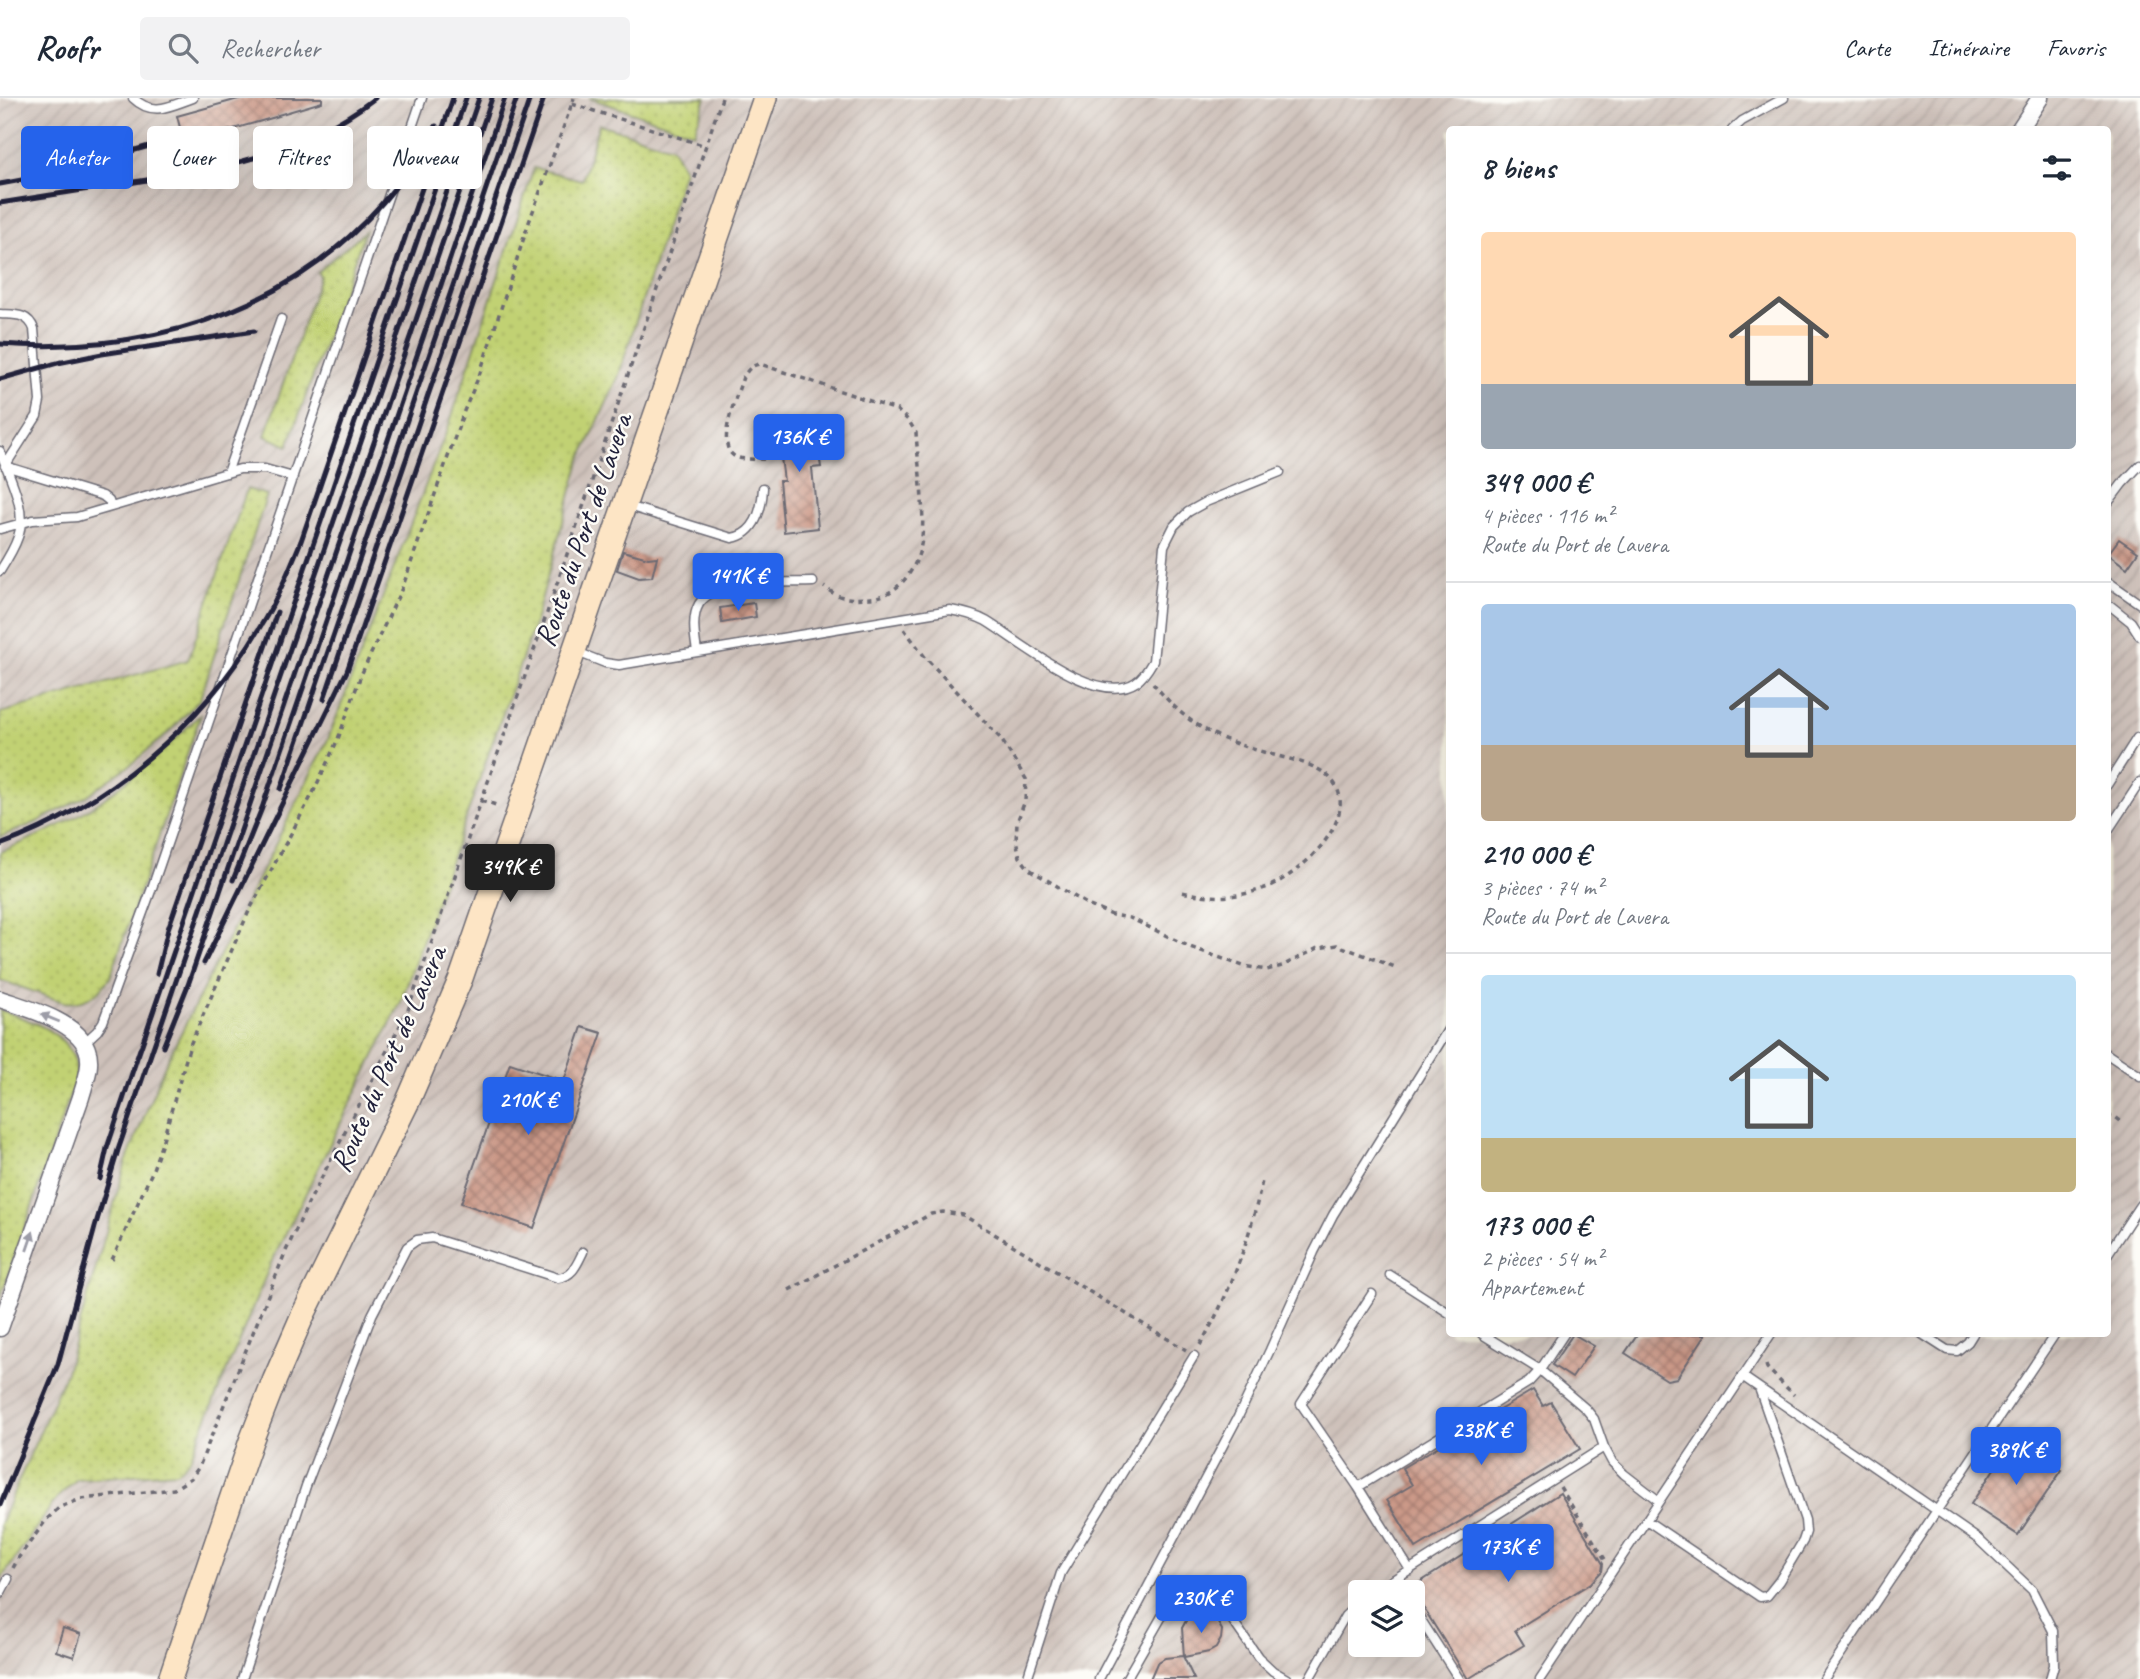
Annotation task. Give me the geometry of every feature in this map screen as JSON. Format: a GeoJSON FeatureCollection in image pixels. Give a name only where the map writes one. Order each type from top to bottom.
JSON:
{"type":"FeatureCollection","features":[{"type":"Feature","properties":{"kind":"street","name":"Route du Port de Lavera"},"geometry":{"type":"LineString","coordinates":[[170,1679],[251,1441],[275,1379],[302,1317],[408,1101],[461,978],[765,98]]}},
{"type":"Feature","properties":{"kind":"street"},"geometry":{"type":"LineString","coordinates":[[2022,126],[2040,98]]}},
{"type":"Feature","properties":{"kind":"street"},"geometry":{"type":"LineString","coordinates":[[0,999],[76,1031],[88,1049],[89,1067],[81,1097],[0,1328]]}},
{"type":"Feature","properties":{"kind":"lane"},"geometry":{"type":"LineString","coordinates":[[133,98],[141,105],[153,109],[193,98]]}},
{"type":"Feature","properties":{"kind":"lane"},"geometry":{"type":"LineString","coordinates":[[84,1043],[103,1022],[152,888],[422,98]]}},
{"type":"Feature","properties":{"kind":"lane"},"geometry":{"type":"LineString","coordinates":[[1736,126],[1784,98]]}},
{"type":"Feature","properties":{"kind":"lane"},"geometry":{"type":"LineString","coordinates":[[0,314],[22,315],[30,320],[34,329],[40,401],[37,416],[5,466]]}},
{"type":"Feature","properties":{"kind":"lane"},"geometry":{"type":"LineString","coordinates":[[227,473],[281,319]]}},
{"type":"Feature","properties":{"kind":"lane"},"geometry":{"type":"LineString","coordinates":[[0,451],[19,504],[22,523],[19,535],[0,571]]}},
{"type":"Feature","properties":{"kind":"lane"},"geometry":{"type":"LineString","coordinates":[[2111,499],[2140,465]]}},
{"type":"Feature","properties":{"kind":"lane"},"geometry":{"type":"LineString","coordinates":[[5,466],[103,496],[111,507]]}},
{"type":"Feature","properties":{"kind":"lane"},"geometry":{"type":"LineString","coordinates":[[0,529],[22,523],[77,517],[240,469],[254,468],[293,477]]}},
{"type":"Feature","properties":{"kind":"lane"},"geometry":{"type":"LineString","coordinates":[[574,651],[605,663],[619,665],[950,610],[965,612],[985,620],[1032,654],[1069,674],[1098,684],[1118,687],[1135,683],[1153,661],[1164,546],[1174,526],[1188,512],[1206,502],[1280,472]]}},
{"type":"Feature","properties":{"kind":"lane"},"geometry":{"type":"LineString","coordinates":[[625,505],[732,538],[740,537],[758,518],[763,488]]}},
{"type":"Feature","properties":{"kind":"lane"},"geometry":{"type":"LineString","coordinates":[[698,652],[695,617],[699,604],[707,595],[729,586],[813,582]]}},
{"type":"Feature","properties":{"kind":"lane"},"geometry":{"type":"LineString","coordinates":[[2111,584],[2140,604]]}},
{"type":"Feature","properties":{"kind":"lane"},"geometry":{"type":"LineString","coordinates":[[2111,606],[2131,622],[2140,636]]}},
{"type":"Feature","properties":{"kind":"lane"},"geometry":{"type":"LineString","coordinates":[[2111,779],[2139,734]]}},
{"type":"Feature","properties":{"kind":"lane"},"geometry":{"type":"LineString","coordinates":[[2111,826],[2140,782]]}},
{"type":"Feature","properties":{"kind":"lane"},"geometry":{"type":"LineString","coordinates":[[1099,1679],[1238,1418],[1333,1215],[1446,1033]]}},
{"type":"Feature","properties":{"kind":"lane"},"geometry":{"type":"LineString","coordinates":[[2111,1057],[2140,1076]]}},
{"type":"Feature","properties":{"kind":"lane"},"geometry":{"type":"LineString","coordinates":[[2111,1249],[2140,1205]]}},
{"type":"Feature","properties":{"kind":"lane"},"geometry":{"type":"LineString","coordinates":[[242,1679],[309,1479],[372,1315],[407,1247],[417,1240],[432,1238],[558,1278],[571,1273],[583,1252]]}},
{"type":"Feature","properties":{"kind":"lane"},"geometry":{"type":"LineString","coordinates":[[1390,1275],[1446,1311]]}},
{"type":"Feature","properties":{"kind":"lane"},"geometry":{"type":"LineString","coordinates":[[1372,1294],[1301,1404],[1410,1570]]}},
{"type":"Feature","properties":{"kind":"lane"},"geometry":{"type":"LineString","coordinates":[[1487,1337],[1540,1370],[1586,1409],[1594,1419],[1604,1447],[1617,1468],[1659,1501]]}},
{"type":"Feature","properties":{"kind":"lane"},"geometry":{"type":"LineString","coordinates":[[1358,1487],[1529,1382],[1562,1337]]}},
{"type":"Feature","properties":{"kind":"lane"},"geometry":{"type":"LineString","coordinates":[[1540,1679],[1769,1337]]}},
{"type":"Feature","properties":{"kind":"lane"},"geometry":{"type":"LineString","coordinates":[[1927,1337],[1947,1350],[1957,1351],[1971,1337]]}},
{"type":"Feature","properties":{"kind":"lane"},"geometry":{"type":"LineString","coordinates":[[1824,1679],[2053,1337]]}},
{"type":"Feature","properties":{"kind":"lane"},"geometry":{"type":"LineString","coordinates":[[1027,1679],[1061,1573],[1194,1356]]}},
{"type":"Feature","properties":{"kind":"lane"},"geometry":{"type":"LineString","coordinates":[[1742,1376],[1978,1539],[2032,1590],[2053,1631],[2054,1665],[2050,1679]]}},
{"type":"Feature","properties":{"kind":"lane"},"geometry":{"type":"LineString","coordinates":[[1646,1520],[1760,1597],[1767,1596],[1807,1532],[1759,1388]]}},
{"type":"Feature","properties":{"kind":"lane"},"geometry":{"type":"LineString","coordinates":[[1395,1579],[1604,1447]]}},
{"type":"Feature","properties":{"kind":"lane"},"geometry":{"type":"LineString","coordinates":[[0,1594],[8,1579]]}},
{"type":"Feature","properties":{"kind":"lane"},"geometry":{"type":"LineString","coordinates":[[1126,1679],[1173,1597],[1205,1592],[1217,1598],[1264,1664],[1287,1679]]}},
{"type":"Feature","properties":{"kind":"lane"},"geometry":{"type":"LineString","coordinates":[[1309,1679],[1348,1613]]}},
{"type":"Feature","properties":{"kind":"lane"},"geometry":{"type":"LineString","coordinates":[[1425,1625],[1460,1679]]}},
{"type":"Feature","properties":{"kind":"path"},"geometry":{"type":"LineString","coordinates":[[112,1260],[159,1153],[195,1033],[249,911],[313,793],[338,739],[361,675],[403,586],[464,411],[479,376],[528,225],[574,98]]}},
{"type":"Feature","properties":{"kind":"path"},"geometry":{"type":"LineString","coordinates":[[8,1579],[19,1557],[47,1519],[60,1507],[81,1499],[174,1489],[191,1478],[199,1467],[285,1252],[408,1010],[546,616],[722,98]]}},
{"type":"Feature","properties":{"kind":"path"},"geometry":{"type":"LineString","coordinates":[[572,104],[706,146]]}},
{"type":"Feature","properties":{"kind":"path"},"geometry":{"type":"LineString","coordinates":[[764,459],[737,457],[731,454],[726,446],[725,435],[743,377],[754,365],[760,364],[897,410],[909,421],[916,433],[922,538],[918,558],[908,576],[895,589],[879,598],[846,600],[813,582]]}},
{"type":"Feature","properties":{"kind":"path"},"geometry":{"type":"LineString","coordinates":[[898,618],[925,657],[1001,739],[1026,779],[1027,790],[1017,822],[1016,840],[1020,857],[1029,869],[1090,906],[1112,915],[1130,918],[1190,947],[1243,966],[1267,970],[1282,967],[1318,948],[1337,946],[1398,968]]}},
{"type":"Feature","properties":{"kind":"path"},"geometry":{"type":"LineString","coordinates":[[1145,673],[1170,704],[1191,723],[1214,736],[1247,748],[1312,765],[1328,776],[1339,791],[1340,809],[1333,829],[1318,849],[1291,874],[1268,887],[1241,895],[1213,898],[1181,892]]}},
{"type":"Feature","properties":{"kind":"path"},"geometry":{"type":"LineString","coordinates":[[2111,1116],[2122,1122]]}},
{"type":"Feature","properties":{"kind":"path"},"geometry":{"type":"LineString","coordinates":[[789,1290],[931,1214],[953,1212],[963,1215],[1194,1356],[1230,1288],[1253,1223],[1262,1181]]}},
{"type":"Feature","properties":{"kind":"path"},"geometry":{"type":"LineString","coordinates":[[1766,1360],[1767,1368],[1796,1396]]}},
{"type":"Feature","properties":{"kind":"path"},"geometry":{"type":"LineString","coordinates":[[1560,1487],[1607,1563],[1606,1569]]}},
{"type":"Feature","properties":{"kind":"shaded area"},"geometry":{"type":"Polygon","coordinates":[[[0,98],[2140,98],[2140,1679],[0,1679],[0,98]]]}},
{"type":"Feature","properties":{"kind":"green space"},"geometry":{"type":"Polygon","coordinates":[[[589,98],[706,98],[694,133],[589,98]]]}},
{"type":"Feature","properties":{"kind":"green space"},"geometry":{"type":"Polygon","coordinates":[[[599,124],[672,147],[684,170],[618,378],[580,461],[535,622],[401,1002],[272,1261],[190,1459],[177,1472],[77,1479],[57,1498],[0,1581],[0,1524],[66,1372],[126,1162],[164,1067],[328,739],[451,419],[534,168],[582,180],[599,124]]]}},
{"type":"Feature","properties":{"kind":"green space"},"geometry":{"type":"Polygon","coordinates":[[[365,231],[288,446],[265,436],[320,276],[317,272],[365,231]]]}},
{"type":"Feature","properties":{"kind":"green space"},"geometry":{"type":"Polygon","coordinates":[[[247,489],[267,495],[200,699],[169,732],[129,766],[85,797],[37,822],[0,837],[0,713],[188,660],[247,489]]]}},
{"type":"Feature","properties":{"kind":"green space"},"geometry":{"type":"Polygon","coordinates":[[[201,714],[110,978],[90,998],[71,1003],[0,980],[0,852],[62,824],[98,803],[138,772],[201,714]]]}},
{"type":"Feature","properties":{"kind":"green space"},"geometry":{"type":"Polygon","coordinates":[[[0,1010],[33,1022],[64,1042],[76,1064],[76,1078],[0,1299],[0,1010]]]}},
{"type":"Feature","properties":{"kind":"building"},"geometry":{"type":"Polygon","coordinates":[[[242,98],[322,98],[322,102],[239,127],[180,126],[177,116],[242,98]]]}},
{"type":"Feature","properties":{"kind":"building"},"geometry":{"type":"Polygon","coordinates":[[[820,421],[823,447],[818,448],[821,467],[812,468],[818,528],[784,532],[779,481],[784,481],[777,426],[820,421]]]}},
{"type":"Feature","properties":{"kind":"building"},"geometry":{"type":"Polygon","coordinates":[[[2119,539],[2138,552],[2127,568],[2111,556],[2111,550],[2119,539]]]}},
{"type":"Feature","properties":{"kind":"building"},"geometry":{"type":"Polygon","coordinates":[[[623,551],[648,558],[657,557],[652,577],[639,578],[617,570],[623,551]]]}},
{"type":"Feature","properties":{"kind":"building"},"geometry":{"type":"Polygon","coordinates":[[[754,603],[756,617],[722,623],[720,608],[754,603]]]}},
{"type":"Feature","properties":{"kind":"building"},"geometry":{"type":"Polygon","coordinates":[[[582,1027],[602,1033],[534,1228],[461,1203],[510,1063],[564,1081],[582,1027]]]}},
{"type":"Feature","properties":{"kind":"building"},"geometry":{"type":"Polygon","coordinates":[[[1571,1337],[1578,1337],[1594,1346],[1572,1378],[1552,1365],[1571,1337]]]}},
{"type":"Feature","properties":{"kind":"building"},"geometry":{"type":"Polygon","coordinates":[[[1636,1337],[1704,1337],[1677,1378],[1667,1380],[1625,1353],[1636,1337]]]}},
{"type":"Feature","properties":{"kind":"building"},"geometry":{"type":"Polygon","coordinates":[[[1533,1390],[1543,1406],[1551,1402],[1580,1449],[1416,1548],[1387,1500],[1412,1485],[1402,1468],[1533,1390]]]}},
{"type":"Feature","properties":{"kind":"building"},"geometry":{"type":"Polygon","coordinates":[[[2014,1439],[2062,1470],[2018,1535],[1971,1504],[2014,1439]]]}},
{"type":"Feature","properties":{"kind":"building"},"geometry":{"type":"Polygon","coordinates":[[[1560,1493],[1603,1564],[1602,1571],[1591,1583],[1515,1630],[1524,1645],[1468,1679],[1425,1610],[1424,1580],[1560,1493]]]}},
{"type":"Feature","properties":{"kind":"building"},"geometry":{"type":"Polygon","coordinates":[[[1196,1614],[1215,1618],[1222,1630],[1221,1639],[1216,1648],[1209,1652],[1184,1657],[1182,1628],[1187,1619],[1196,1614]]]}},
{"type":"Feature","properties":{"kind":"building"},"geometry":{"type":"Polygon","coordinates":[[[63,1628],[81,1634],[74,1657],[56,1651],[63,1628]]]}},
{"type":"Feature","properties":{"kind":"building"},"geometry":{"type":"Polygon","coordinates":[[[1183,1656],[1194,1679],[1150,1679],[1157,1663],[1165,1658],[1183,1656]]]}},
{"type":"Feature","properties":{"kind":"railway"},"geometry":{"type":"LineString","coordinates":[[0,203],[189,173],[254,158],[316,134],[375,98]]}},
{"type":"Feature","properties":{"kind":"railway"},"geometry":{"type":"LineString","coordinates":[[0,845],[78,808],[114,785],[148,758],[210,697],[237,663],[260,627],[301,541],[453,98]]}},
{"type":"Feature","properties":{"kind":"railway"},"geometry":{"type":"LineString","coordinates":[[138,1056],[466,98]]}},
{"type":"Feature","properties":{"kind":"railway"},"geometry":{"type":"LineString","coordinates":[[0,1505],[58,1364],[118,1150],[479,98]]}},
{"type":"Feature","properties":{"kind":"railway"},"geometry":{"type":"LineString","coordinates":[[163,1047],[188,985],[492,98]]}},
{"type":"Feature","properties":{"kind":"railway"},"geometry":{"type":"LineString","coordinates":[[233,880],[262,808],[505,98]]}},
{"type":"Feature","properties":{"kind":"railway"},"geometry":{"type":"LineString","coordinates":[[281,789],[517,98]]}},
{"type":"Feature","properties":{"kind":"railway"},"geometry":{"type":"LineString","coordinates":[[324,699],[530,98]]}},
{"type":"Feature","properties":{"kind":"railway"},"geometry":{"type":"LineString","coordinates":[[204,963],[347,671],[544,98]]}},
{"type":"Feature","properties":{"kind":"railway"},"geometry":{"type":"LineString","coordinates":[[0,184],[49,175],[147,147]]}},
{"type":"Feature","properties":{"kind":"railway"},"geometry":{"type":"LineString","coordinates":[[0,344],[68,345],[132,339],[194,324],[252,302],[306,271],[355,232],[393,189]]}},
{"type":"Feature","properties":{"kind":"railway"},"geometry":{"type":"LineString","coordinates":[[53,364],[254,331]]}},
{"type":"Feature","properties":{"kind":"railway"},"geometry":{"type":"LineString","coordinates":[[0,379],[61,362]]}},
{"type":"Feature","properties":{"kind":"railway"},"geometry":{"type":"LineString","coordinates":[[157,974],[168,929],[277,612]]}},
{"type":"Feature","properties":{"kind":"railway"},"geometry":{"type":"LineString","coordinates":[[100,1179],[107,1148],[140,1049]]}}]}
